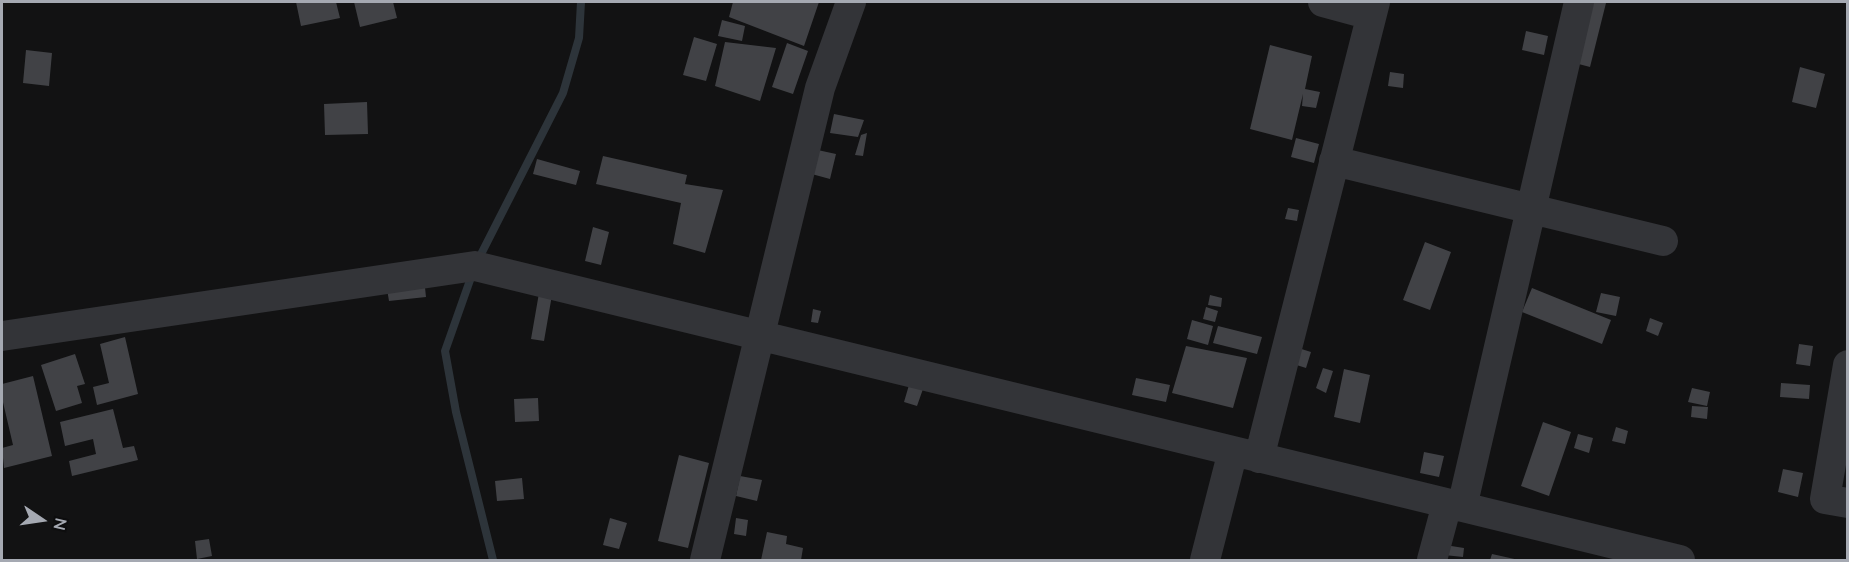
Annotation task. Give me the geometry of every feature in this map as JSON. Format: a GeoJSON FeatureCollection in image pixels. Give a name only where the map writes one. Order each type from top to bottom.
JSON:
{"type":"FeatureCollection","features":[{"type":"Feature","properties":{"kind":"street"},"geometry":{"type":"LineString","coordinates":[[705,561],[820,87],[850,2]]}},
{"type":"Feature","properties":{"kind":"street"},"geometry":{"type":"LineString","coordinates":[[1204,561],[1246,454],[1334,161],[1373,8],[1323,2]]}},
{"type":"Feature","properties":{"kind":"street"},"geometry":{"type":"LineString","coordinates":[[1432,561],[1454,506],[1531,209],[1579,2]]}},
{"type":"Feature","properties":{"kind":"street"},"geometry":{"type":"LineString","coordinates":[[1334,161],[1663,241]]}},
{"type":"Feature","properties":{"kind":"street"},"geometry":{"type":"LineString","coordinates":[[2,336],[475,266],[1680,561]]}},
{"type":"Feature","properties":{"kind":"street"},"geometry":{"type":"LineString","coordinates":[[1848,365],[1825,499],[1848,503]]}},
{"type":"Feature","properties":{"kind":"building"},"geometry":{"type":"Polygon","coordinates":[[[296,2],[336,2],[340,18],[301,26],[296,2]]]}},
{"type":"Feature","properties":{"kind":"building"},"geometry":{"type":"Polygon","coordinates":[[[354,2],[393,2],[397,18],[360,27],[354,2]]]}},
{"type":"Feature","properties":{"kind":"building"},"geometry":{"type":"Polygon","coordinates":[[[733,2],[819,2],[804,46],[729,17],[733,2]]]}},
{"type":"Feature","properties":{"kind":"building"},"geometry":{"type":"Polygon","coordinates":[[[1587,2],[1606,3],[1590,67],[1571,62],[1587,2]]]}},
{"type":"Feature","properties":{"kind":"building"},"geometry":{"type":"Polygon","coordinates":[[[722,20],[745,26],[742,41],[718,36],[722,20]]]}},
{"type":"Feature","properties":{"kind":"building"},"geometry":{"type":"Polygon","coordinates":[[[1526,31],[1548,36],[1544,55],[1522,50],[1526,31]]]}},
{"type":"Feature","properties":{"kind":"building"},"geometry":{"type":"Polygon","coordinates":[[[694,37],[717,44],[706,81],[683,75],[694,37]]]}},
{"type":"Feature","properties":{"kind":"building"},"geometry":{"type":"Polygon","coordinates":[[[725,42],[776,48],[760,101],[715,86],[725,42]]]}},
{"type":"Feature","properties":{"kind":"building"},"geometry":{"type":"Polygon","coordinates":[[[787,43],[808,51],[793,94],[772,87],[787,43]]]}},
{"type":"Feature","properties":{"kind":"building"},"geometry":{"type":"Polygon","coordinates":[[[1270,45],[1312,56],[1305,89],[1320,92],[1316,108],[1302,106],[1303,94],[1292,140],[1250,129],[1270,45]]]}},
{"type":"Feature","properties":{"kind":"building"},"geometry":{"type":"Polygon","coordinates":[[[26,50],[52,53],[49,86],[23,83],[26,50]]]}},
{"type":"Feature","properties":{"kind":"building"},"geometry":{"type":"Polygon","coordinates":[[[1800,67],[1825,74],[1816,108],[1792,102],[1800,67]]]}},
{"type":"Feature","properties":{"kind":"building"},"geometry":{"type":"Polygon","coordinates":[[[1390,72],[1404,74],[1403,88],[1388,86],[1390,72]]]}},
{"type":"Feature","properties":{"kind":"building"},"geometry":{"type":"Polygon","coordinates":[[[367,102],[368,134],[325,135],[324,104],[367,102]]]}},
{"type":"Feature","properties":{"kind":"building"},"geometry":{"type":"Polygon","coordinates":[[[834,114],[864,120],[858,137],[830,133],[834,114]]]}},
{"type":"Feature","properties":{"kind":"building"},"geometry":{"type":"Polygon","coordinates":[[[867,133],[863,156],[855,155],[861,135],[867,133]]]}},
{"type":"Feature","properties":{"kind":"building"},"geometry":{"type":"Polygon","coordinates":[[[1296,138],[1319,144],[1314,163],[1291,157],[1296,138]]]}},
{"type":"Feature","properties":{"kind":"building"},"geometry":{"type":"Polygon","coordinates":[[[813,149],[836,154],[830,179],[808,173],[813,149]]]}},
{"type":"Feature","properties":{"kind":"building"},"geometry":{"type":"Polygon","coordinates":[[[603,156],[687,175],[685,184],[723,190],[705,253],[673,244],[681,203],[596,184],[603,156]]]}},
{"type":"Feature","properties":{"kind":"building"},"geometry":{"type":"Polygon","coordinates":[[[537,159],[580,171],[576,185],[533,174],[537,159]]]}},
{"type":"Feature","properties":{"kind":"building"},"geometry":{"type":"Polygon","coordinates":[[[1288,208],[1299,210],[1297,221],[1285,219],[1288,208]]]}},
{"type":"Feature","properties":{"kind":"building"},"geometry":{"type":"Polygon","coordinates":[[[593,227],[609,232],[601,265],[585,261],[593,227]]]}},
{"type":"Feature","properties":{"kind":"building"},"geometry":{"type":"Polygon","coordinates":[[[1425,242],[1451,252],[1430,310],[1403,300],[1425,242]]]}},
{"type":"Feature","properties":{"kind":"building"},"geometry":{"type":"Polygon","coordinates":[[[424,278],[426,297],[389,301],[386,283],[424,278]]]}},
{"type":"Feature","properties":{"kind":"building"},"geometry":{"type":"Polygon","coordinates":[[[1532,288],[1611,320],[1602,344],[1522,312],[1532,288]]]}},
{"type":"Feature","properties":{"kind":"building"},"geometry":{"type":"Polygon","coordinates":[[[539,293],[552,295],[544,341],[531,339],[539,293]]]}},
{"type":"Feature","properties":{"kind":"building"},"geometry":{"type":"Polygon","coordinates":[[[1601,293],[1620,297],[1616,316],[1596,312],[1601,293]]]}},
{"type":"Feature","properties":{"kind":"building"},"geometry":{"type":"Polygon","coordinates":[[[1210,295],[1222,298],[1221,307],[1208,305],[1210,295]]]}},
{"type":"Feature","properties":{"kind":"building"},"geometry":{"type":"Polygon","coordinates":[[[1206,307],[1218,311],[1215,322],[1203,319],[1206,307]]]}},
{"type":"Feature","properties":{"kind":"building"},"geometry":{"type":"Polygon","coordinates":[[[813,309],[821,311],[818,323],[811,322],[813,309]]]}},
{"type":"Feature","properties":{"kind":"building"},"geometry":{"type":"Polygon","coordinates":[[[1650,318],[1663,323],[1658,336],[1646,331],[1650,318]]]}},
{"type":"Feature","properties":{"kind":"building"},"geometry":{"type":"Polygon","coordinates":[[[1192,320],[1213,326],[1208,345],[1187,339],[1192,320]]]}},
{"type":"Feature","properties":{"kind":"building"},"geometry":{"type":"Polygon","coordinates":[[[1218,326],[1262,337],[1257,354],[1213,343],[1218,326]]]}},
{"type":"Feature","properties":{"kind":"building"},"geometry":{"type":"Polygon","coordinates":[[[125,337],[138,394],[97,405],[93,387],[109,383],[100,344],[125,337]]]}},
{"type":"Feature","properties":{"kind":"building"},"geometry":{"type":"Polygon","coordinates":[[[1799,344],[1813,346],[1810,366],[1796,364],[1799,344]]]}},
{"type":"Feature","properties":{"kind":"building"},"geometry":{"type":"Polygon","coordinates":[[[1186,346],[1247,358],[1233,408],[1172,393],[1186,346]]]}},
{"type":"Feature","properties":{"kind":"building"},"geometry":{"type":"Polygon","coordinates":[[[1292,346],[1311,352],[1306,368],[1287,362],[1292,346]]]}},
{"type":"Feature","properties":{"kind":"building"},"geometry":{"type":"Polygon","coordinates":[[[75,354],[85,384],[77,386],[82,403],[56,411],[41,365],[75,354]]]}},
{"type":"Feature","properties":{"kind":"building"},"geometry":{"type":"Polygon","coordinates":[[[1323,368],[1333,371],[1326,393],[1316,388],[1323,368]]]}},
{"type":"Feature","properties":{"kind":"building"},"geometry":{"type":"Polygon","coordinates":[[[1344,369],[1370,375],[1360,423],[1334,417],[1344,369]]]}},
{"type":"Feature","properties":{"kind":"building"},"geometry":{"type":"Polygon","coordinates":[[[33,376],[52,456],[4,468],[2,448],[13,445],[2,398],[2,384],[33,376]]]}},
{"type":"Feature","properties":{"kind":"building"},"geometry":{"type":"Polygon","coordinates":[[[1136,378],[1170,385],[1166,402],[1132,395],[1136,378]]]}},
{"type":"Feature","properties":{"kind":"building"},"geometry":{"type":"Polygon","coordinates":[[[1781,383],[1810,385],[1809,399],[1780,397],[1781,383]]]}},
{"type":"Feature","properties":{"kind":"building"},"geometry":{"type":"Polygon","coordinates":[[[909,385],[923,389],[917,406],[904,402],[909,385]]]}},
{"type":"Feature","properties":{"kind":"building"},"geometry":{"type":"Polygon","coordinates":[[[1692,388],[1710,392],[1707,406],[1688,402],[1692,388]]]}},
{"type":"Feature","properties":{"kind":"building"},"geometry":{"type":"Polygon","coordinates":[[[538,398],[539,421],[515,422],[514,399],[538,398]]]}},
{"type":"Feature","properties":{"kind":"building"},"geometry":{"type":"Polygon","coordinates":[[[1692,406],[1708,407],[1707,419],[1691,417],[1692,406]]]}},
{"type":"Feature","properties":{"kind":"building"},"geometry":{"type":"Polygon","coordinates":[[[113,409],[123,448],[134,446],[138,460],[72,476],[69,461],[96,454],[93,439],[65,446],[60,422],[113,409]]]}},
{"type":"Feature","properties":{"kind":"building"},"geometry":{"type":"Polygon","coordinates":[[[1543,422],[1571,432],[1549,496],[1521,486],[1543,422]]]}},
{"type":"Feature","properties":{"kind":"building"},"geometry":{"type":"Polygon","coordinates":[[[1616,427],[1628,431],[1625,444],[1612,441],[1616,427]]]}},
{"type":"Feature","properties":{"kind":"building"},"geometry":{"type":"Polygon","coordinates":[[[1578,434],[1593,438],[1589,453],[1574,448],[1578,434]]]}},
{"type":"Feature","properties":{"kind":"building"},"geometry":{"type":"Polygon","coordinates":[[[1424,452],[1444,456],[1439,477],[1420,473],[1424,452]]]}},
{"type":"Feature","properties":{"kind":"building"},"geometry":{"type":"Polygon","coordinates":[[[679,455],[709,463],[688,548],[658,541],[679,455]]]}},
{"type":"Feature","properties":{"kind":"building"},"geometry":{"type":"Polygon","coordinates":[[[1783,469],[1803,473],[1798,497],[1778,492],[1783,469]]]}},
{"type":"Feature","properties":{"kind":"building"},"geometry":{"type":"Polygon","coordinates":[[[740,476],[762,480],[757,501],[736,496],[740,476]]]}},
{"type":"Feature","properties":{"kind":"building"},"geometry":{"type":"Polygon","coordinates":[[[522,478],[524,499],[497,501],[495,481],[522,478]]]}},
{"type":"Feature","properties":{"kind":"building"},"geometry":{"type":"Polygon","coordinates":[[[610,518],[627,523],[619,549],[603,545],[610,518]]]}},
{"type":"Feature","properties":{"kind":"building"},"geometry":{"type":"Polygon","coordinates":[[[736,518],[748,520],[746,536],[734,534],[736,518]]]}},
{"type":"Feature","properties":{"kind":"building"},"geometry":{"type":"Polygon","coordinates":[[[767,532],[787,536],[786,544],[803,548],[801,560],[761,560],[767,532]]]}},
{"type":"Feature","properties":{"kind":"building"},"geometry":{"type":"Polygon","coordinates":[[[209,539],[212,556],[197,559],[195,541],[209,539]]]}},
{"type":"Feature","properties":{"kind":"building"},"geometry":{"type":"Polygon","coordinates":[[[1445,545],[1464,548],[1463,557],[1444,555],[1445,545]]]}},
{"type":"Feature","properties":{"kind":"building"},"geometry":{"type":"Polygon","coordinates":[[[1492,554],[1519,560],[1490,560],[1492,554]]]}},
{"type":"Feature","properties":{"kind":"waterway"},"geometry":{"type":"LineString","coordinates":[[493,560],[456,412],[445,351],[475,266],[563,93],[579,38],[581,2]]}}]}
